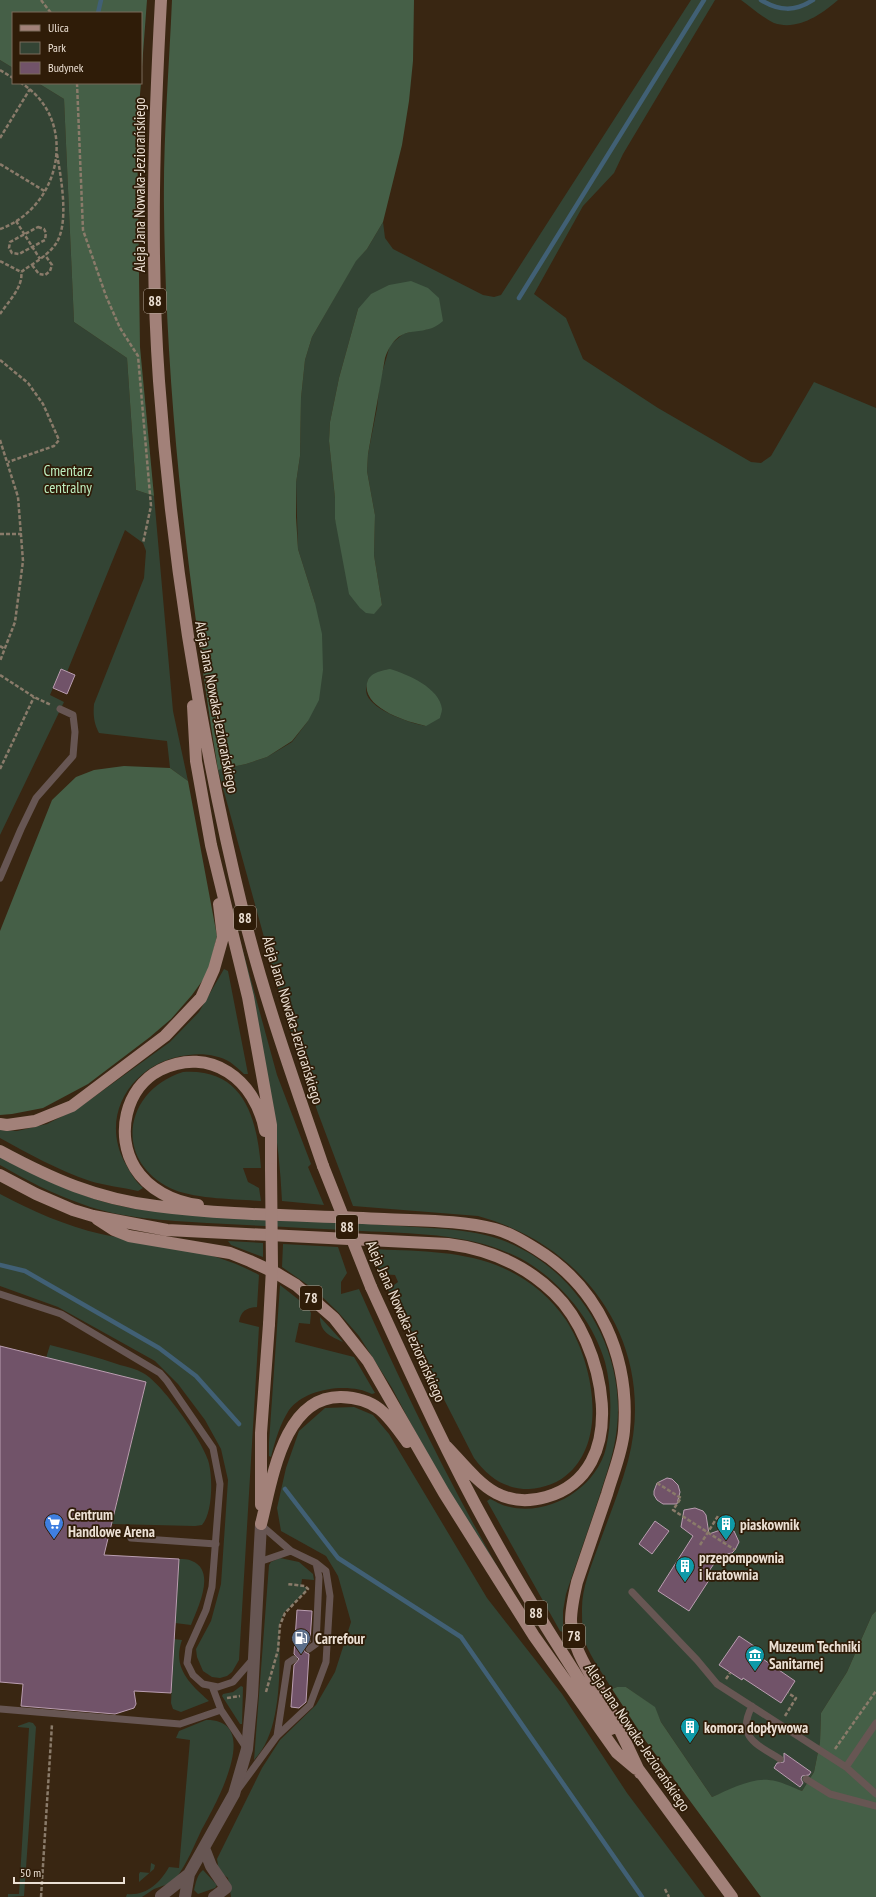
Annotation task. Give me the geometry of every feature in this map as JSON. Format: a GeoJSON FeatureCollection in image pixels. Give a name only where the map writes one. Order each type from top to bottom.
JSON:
{"type":"FeatureCollection","features":[{"type":"Feature","properties":{"kind":"main road","name":"Aleja Jana Nowaka-Jeziorańskiego"},"geometry":{"type":"LineString","coordinates":[[161,0],[156,88],[154,205],[158,353],[169,500],[192,663],[213,778],[245,918],[273,1020],[323,1166],[371,1287],[445,1445],[491,1534],[543,1624],[640,1773],[732,1897]]}},
{"type":"Feature","properties":{"kind":"main road"},"geometry":{"type":"LineString","coordinates":[[0,1124],[8,1125],[35,1121],[72,1106],[165,1036],[201,998],[214,969],[223,937],[211,845],[196,761],[192,663]]}},
{"type":"Feature","properties":{"kind":"main road"},"geometry":{"type":"LineString","coordinates":[[211,845],[249,1004],[271,1125],[272,1268],[262,1433],[261,1524]]}},
{"type":"Feature","properties":{"kind":"main road"},"geometry":{"type":"LineString","coordinates":[[262,1213],[193,1204],[170,1197],[156,1190],[141,1177],[132,1163],[126,1148],[124,1134],[125,1116],[139,1087],[160,1070],[187,1063],[206,1064],[221,1068],[237,1078],[250,1093],[263,1121],[271,1169]]}},
{"type":"Feature","properties":{"kind":"main road","name":"78"},"geometry":{"type":"LineString","coordinates":[[0,1151],[58,1181],[105,1198],[154,1206],[210,1212],[448,1222],[494,1229],[516,1237],[550,1258],[574,1279],[596,1306],[611,1336],[621,1368],[625,1392],[624,1433],[619,1456],[577,1582],[571,1622],[576,1646],[585,1666],[602,1695],[640,1773]]}},
{"type":"Feature","properties":{"kind":"main road","name":"78"},"geometry":{"type":"LineString","coordinates":[[0,1175],[48,1200],[93,1216],[114,1230],[129,1236],[230,1253],[276,1272],[301,1289],[334,1318],[356,1344],[381,1383],[491,1571],[538,1642],[617,1753],[640,1773]]}},
{"type":"Feature","properties":{"kind":"main road"},"geometry":{"type":"LineString","coordinates":[[93,1216],[167,1230],[448,1244],[472,1247],[496,1255],[537,1278],[555,1293],[569,1311],[581,1329],[592,1353],[601,1399],[602,1422],[599,1443],[593,1459],[584,1473],[570,1486],[555,1494],[538,1499],[510,1499],[494,1492],[476,1477],[445,1445]]}},
{"type":"Feature","properties":{"kind":"main road"},"geometry":{"type":"LineString","coordinates":[[261,1524],[278,1458],[294,1422],[310,1405],[330,1397],[358,1397],[386,1413],[444,1493]]}},
{"type":"Feature","properties":{"kind":"street"},"geometry":{"type":"LineString","coordinates":[[185,1897],[189,1874],[234,1794],[247,1749],[254,1659],[261,1524]]}},
{"type":"Feature","properties":{"kind":"street"},"geometry":{"type":"LineString","coordinates":[[204,1848],[211,1866],[226,1888],[214,1897]]}},
{"type":"Feature","properties":{"kind":"street"},"geometry":{"type":"LineString","coordinates":[[160,1897],[189,1874]]}},
{"type":"Feature","properties":{"kind":"street"},"geometry":{"type":"LineString","coordinates":[[160,1897],[174,1897]]}},
{"type":"Feature","properties":{"kind":"lane"},"geometry":{"type":"LineString","coordinates":[[0,878],[21,828],[36,798],[73,756],[75,732],[74,715],[60,709]]}},
{"type":"Feature","properties":{"kind":"lane"},"geometry":{"type":"LineString","coordinates":[[0,1294],[61,1314],[160,1373],[167,1381],[213,1448],[220,1484],[212,1587],[206,1610],[186,1657],[193,1675],[203,1684],[212,1686],[224,1686],[234,1682],[254,1659]]}},
{"type":"Feature","properties":{"kind":"lane"},"geometry":{"type":"LineString","coordinates":[[234,1794],[277,1736],[310,1705],[326,1662],[330,1596],[326,1571],[316,1563],[291,1550],[261,1524]]}},
{"type":"Feature","properties":{"kind":"lane"},"geometry":{"type":"LineString","coordinates":[[131,1538],[216,1544]]}},
{"type":"Feature","properties":{"kind":"lane"},"geometry":{"type":"LineString","coordinates":[[259,1562],[291,1550]]}},
{"type":"Feature","properties":{"kind":"lane"},"geometry":{"type":"LineString","coordinates":[[309,1649],[316,1644],[319,1578],[316,1563]]}},
{"type":"Feature","properties":{"kind":"lane"},"geometry":{"type":"LineString","coordinates":[[632,1592],[717,1684],[846,1767],[876,1794]]}},
{"type":"Feature","properties":{"kind":"lane"},"geometry":{"type":"LineString","coordinates":[[277,1736],[288,1663],[294,1659]]}},
{"type":"Feature","properties":{"kind":"lane"},"geometry":{"type":"LineString","coordinates":[[212,1686],[221,1710],[247,1749]]}},
{"type":"Feature","properties":{"kind":"lane"},"geometry":{"type":"LineString","coordinates":[[752,1706],[745,1719],[747,1733],[755,1743],[780,1760]]}},
{"type":"Feature","properties":{"kind":"lane"},"geometry":{"type":"LineString","coordinates":[[0,1709],[180,1724],[221,1710]]}},
{"type":"Feature","properties":{"kind":"lane"},"geometry":{"type":"LineString","coordinates":[[846,1767],[876,1723]]}},
{"type":"Feature","properties":{"kind":"lane"},"geometry":{"type":"LineString","coordinates":[[806,1779],[830,1794],[876,1806]]}},
{"type":"Feature","properties":{"kind":"path"},"geometry":{"type":"LineString","coordinates":[[41,0],[50,12]]}},
{"type":"Feature","properties":{"kind":"path"},"geometry":{"type":"LineString","coordinates":[[0,70],[12,77]]}},
{"type":"Feature","properties":{"kind":"path"},"geometry":{"type":"LineString","coordinates":[[21,272],[40,259],[55,245],[63,220],[56,138],[48,112],[30,89],[22,84]]}},
{"type":"Feature","properties":{"kind":"path"},"geometry":{"type":"LineString","coordinates":[[77,84],[83,230],[106,296],[120,328],[138,356],[151,506],[143,543]]}},
{"type":"Feature","properties":{"kind":"path"},"geometry":{"type":"LineString","coordinates":[[0,138],[30,89]]}},
{"type":"Feature","properties":{"kind":"path"},"geometry":{"type":"LineString","coordinates":[[0,229],[16,221],[33,208],[46,192],[52,179],[57,152]]}},
{"type":"Feature","properties":{"kind":"path"},"geometry":{"type":"LineString","coordinates":[[0,164],[46,192]]}},
{"type":"Feature","properties":{"kind":"path"},"geometry":{"type":"LineString","coordinates":[[16,221],[40,259]]}},
{"type":"Feature","properties":{"kind":"path"},"geometry":{"type":"LineString","coordinates":[[38,227],[44,228],[46,233],[45,240],[19,254],[12,254],[9,248],[10,242],[24,234],[38,227]]}},
{"type":"Feature","properties":{"kind":"path"},"geometry":{"type":"LineString","coordinates":[[32,265],[39,274],[45,275],[50,272],[52,265],[45,255]]}},
{"type":"Feature","properties":{"kind":"path"},"geometry":{"type":"LineString","coordinates":[[0,261],[21,272]]}},
{"type":"Feature","properties":{"kind":"path"},"geometry":{"type":"LineString","coordinates":[[0,314],[20,284],[22,279],[21,272]]}},
{"type":"Feature","properties":{"kind":"path"},"geometry":{"type":"LineString","coordinates":[[0,360],[28,383],[44,404],[60,440],[54,446],[8,462]]}},
{"type":"Feature","properties":{"kind":"path"},"geometry":{"type":"LineString","coordinates":[[0,440],[18,498],[23,560],[15,622],[0,661]]}},
{"type":"Feature","properties":{"kind":"path"},"geometry":{"type":"LineString","coordinates":[[0,534],[21,534]]}},
{"type":"Feature","properties":{"kind":"path"},"geometry":{"type":"LineString","coordinates":[[0,646],[5,649]]}},
{"type":"Feature","properties":{"kind":"path"},"geometry":{"type":"LineString","coordinates":[[0,675],[34,697],[60,709]]}},
{"type":"Feature","properties":{"kind":"path"},"geometry":{"type":"LineString","coordinates":[[0,769],[34,697]]}},
{"type":"Feature","properties":{"kind":"path"},"geometry":{"type":"LineString","coordinates":[[657,1483],[681,1498],[673,1510],[735,1550]]}},
{"type":"Feature","properties":{"kind":"path"},"geometry":{"type":"LineString","coordinates":[[700,1545],[718,1516]]}},
{"type":"Feature","properties":{"kind":"path"},"geometry":{"type":"LineString","coordinates":[[264,1696],[278,1650],[280,1625],[285,1613],[308,1589],[305,1586],[287,1584]]}},
{"type":"Feature","properties":{"kind":"path"},"geometry":{"type":"LineString","coordinates":[[730,1673],[726,1680],[732,1684]]}},
{"type":"Feature","properties":{"kind":"path"},"geometry":{"type":"LineString","coordinates":[[828,1746],[834,1750],[876,1691]]}},
{"type":"Feature","properties":{"kind":"path"},"geometry":{"type":"LineString","coordinates":[[784,1718],[796,1698],[788,1693]]}},
{"type":"Feature","properties":{"kind":"path"},"geometry":{"type":"LineString","coordinates":[[41,1897],[52,1719]]}},
{"type":"Feature","properties":{"kind":"path"},"geometry":{"type":"LineString","coordinates":[[665,1889],[669,1897]]}},
{"type":"Feature","properties":{"kind":"green space"},"geometry":{"type":"Polygon","coordinates":[[[0,0],[147,0],[142,67],[142,12],[12,12],[12,67],[0,60],[0,0]]]}},
{"type":"Feature","properties":{"kind":"green space"},"geometry":{"type":"Polygon","coordinates":[[[172,0],[414,0],[413,61],[409,101],[402,145],[383,222],[367,249],[356,261],[312,337],[305,360],[301,398],[300,456],[296,483],[296,517],[298,549],[315,603],[322,634],[323,670],[319,700],[308,721],[292,741],[267,757],[246,764],[218,770],[188,560],[180,491],[169,351],[164,184],[165,131],[172,0]]]}},
{"type":"Feature","properties":{"kind":"green space"},"geometry":{"type":"Polygon","coordinates":[[[691,0],[715,0],[623,154],[614,173],[583,206],[534,294],[566,318],[583,359],[658,408],[751,462],[761,463],[771,456],[814,382],[876,408],[876,1611],[872,1615],[847,1672],[821,1713],[820,1742],[814,1772],[802,1791],[769,1780],[746,1784],[712,1797],[661,1722],[654,1707],[626,1687],[617,1687],[612,1689],[594,1660],[585,1642],[583,1634],[582,1600],[590,1569],[625,1472],[635,1419],[633,1379],[623,1342],[606,1307],[582,1277],[552,1251],[518,1231],[478,1216],[353,1206],[318,1113],[286,1017],[218,770],[246,764],[267,757],[292,742],[308,721],[315,603],[298,549],[296,483],[300,456],[301,398],[305,360],[312,337],[356,260],[367,249],[383,222],[385,238],[393,249],[483,295],[494,297],[501,295],[691,0]],[[358,309],[339,378],[330,422],[329,441],[335,498],[335,519],[373,614],[382,605],[374,555],[375,515],[367,471],[368,454],[377,408],[380,380],[390,345],[403,334],[417,330],[427,330],[358,309]],[[368,680],[366,689],[367,695],[377,706],[402,719],[426,726],[368,680]]]}},
{"type":"Feature","properties":{"kind":"green space"},"geometry":{"type":"Polygon","coordinates":[[[741,0],[838,0],[824,11],[808,20],[791,25],[783,25],[770,21],[741,0]]]}},
{"type":"Feature","properties":{"kind":"green space","name":"Cmentarz centralny"},"geometry":{"type":"Polygon","coordinates":[[[0,60],[12,67],[12,84],[40,84],[64,99],[74,322],[127,358],[136,490],[154,496],[173,711],[188,781],[170,768],[167,741],[99,733],[95,723],[94,704],[144,578],[146,551],[143,543],[125,530],[67,672],[61,669],[50,695],[64,702],[0,835],[0,60]]]}},
{"type":"Feature","properties":{"kind":"green space"},"geometry":{"type":"Polygon","coordinates":[[[40,84],[141,84],[137,128],[140,347],[154,496],[136,490],[127,358],[74,322],[64,99],[40,84]]]}},
{"type":"Feature","properties":{"kind":"green space"},"geometry":{"type":"Polygon","coordinates":[[[411,281],[428,288],[439,298],[443,321],[435,327],[427,330],[411,332],[397,338],[385,358],[368,454],[367,471],[375,515],[374,555],[382,605],[374,614],[366,613],[349,594],[335,519],[335,498],[329,441],[330,422],[339,378],[358,309],[371,294],[389,285],[411,281]]]}},
{"type":"Feature","properties":{"kind":"green space"},"geometry":{"type":"Polygon","coordinates":[[[390,669],[405,674],[429,688],[440,701],[442,709],[440,718],[426,726],[408,721],[378,707],[371,700],[367,692],[368,679],[373,674],[390,669]]]}},
{"type":"Feature","properties":{"kind":"green space"},"geometry":{"type":"Polygon","coordinates":[[[124,766],[170,768],[188,781],[217,936],[208,973],[192,995],[171,1019],[150,1037],[88,1084],[43,1108],[0,1115],[0,931],[52,800],[76,777],[94,770],[124,766]]]}},
{"type":"Feature","properties":{"kind":"green space"},"geometry":{"type":"Polygon","coordinates":[[[237,929],[277,1075],[311,1164],[308,1167],[324,1205],[282,1201],[280,1167],[271,1098],[237,929]]]}},
{"type":"Feature","properties":{"kind":"green space"},"geometry":{"type":"Polygon","coordinates":[[[224,969],[228,971],[248,1074],[244,1074],[230,1062],[221,1058],[204,1054],[194,1054],[170,1059],[152,1067],[138,1078],[127,1092],[119,1108],[116,1126],[118,1144],[125,1163],[135,1179],[143,1188],[138,1191],[102,1184],[78,1177],[33,1156],[0,1138],[0,1130],[17,1131],[47,1124],[80,1107],[170,1042],[199,1012],[224,969]]]}},
{"type":"Feature","properties":{"kind":"green space"},"geometry":{"type":"Polygon","coordinates":[[[183,1072],[204,1073],[220,1078],[233,1087],[243,1100],[251,1115],[256,1131],[261,1168],[243,1168],[248,1182],[259,1188],[261,1201],[214,1198],[179,1192],[170,1188],[152,1175],[139,1160],[133,1143],[133,1126],[138,1109],[148,1094],[163,1081],[183,1072]]]}},
{"type":"Feature","properties":{"kind":"green space"},"geometry":{"type":"Polygon","coordinates":[[[0,1156],[33,1174],[82,1195],[136,1209],[466,1231],[499,1239],[526,1251],[551,1268],[572,1289],[590,1313],[604,1340],[613,1368],[618,1397],[617,1427],[613,1453],[566,1594],[563,1611],[563,1632],[560,1631],[487,1501],[490,1499],[504,1505],[522,1509],[538,1508],[553,1504],[568,1497],[581,1488],[601,1463],[606,1448],[610,1416],[610,1394],[605,1362],[594,1334],[586,1321],[557,1285],[533,1266],[514,1255],[472,1241],[450,1237],[406,1233],[175,1221],[112,1213],[71,1200],[30,1181],[0,1165],[0,1156]]]}},
{"type":"Feature","properties":{"kind":"green space"},"geometry":{"type":"Polygon","coordinates":[[[0,1194],[37,1212],[75,1227],[101,1234],[182,1248],[202,1253],[241,1266],[259,1275],[257,1307],[250,1308],[245,1311],[241,1315],[239,1322],[259,1327],[239,1660],[232,1672],[227,1676],[220,1678],[212,1677],[203,1671],[197,1657],[196,1649],[211,1621],[221,1584],[228,1480],[221,1449],[205,1420],[178,1384],[155,1361],[58,1307],[0,1286],[0,1194]]]}},
{"type":"Feature","properties":{"kind":"green space"},"geometry":{"type":"Polygon","coordinates":[[[228,1241],[263,1243],[263,1257],[231,1245],[228,1241]]]}},
{"type":"Feature","properties":{"kind":"green space"},"geometry":{"type":"Polygon","coordinates":[[[283,1244],[338,1247],[347,1273],[341,1282],[341,1294],[359,1289],[426,1433],[462,1503],[501,1573],[437,1473],[392,1388],[359,1336],[338,1312],[315,1290],[282,1267],[283,1244]]]}},
{"type":"Feature","properties":{"kind":"green space"},"geometry":{"type":"Polygon","coordinates":[[[371,1249],[434,1252],[466,1256],[481,1260],[506,1269],[535,1287],[552,1302],[566,1320],[583,1356],[589,1376],[592,1398],[592,1419],[589,1439],[582,1457],[566,1476],[546,1486],[529,1489],[512,1487],[497,1481],[479,1465],[474,1458],[385,1284],[394,1285],[398,1282],[395,1275],[381,1274],[371,1249]]]}},
{"type":"Feature","properties":{"kind":"green space"},"geometry":{"type":"Polygon","coordinates":[[[280,1285],[308,1307],[311,1313],[310,1324],[299,1323],[295,1342],[354,1357],[375,1393],[372,1394],[352,1388],[340,1388],[316,1392],[305,1397],[296,1403],[286,1415],[278,1433],[271,1457],[269,1456],[269,1442],[280,1285]]]}},
{"type":"Feature","properties":{"kind":"green space"},"geometry":{"type":"Polygon","coordinates":[[[320,1317],[343,1342],[324,1330],[320,1322],[320,1317]]]}},
{"type":"Feature","properties":{"kind":"green space"},"geometry":{"type":"Polygon","coordinates":[[[50,1345],[138,1370],[151,1379],[170,1399],[198,1439],[210,1467],[210,1503],[206,1519],[202,1525],[112,1524],[146,1382],[46,1358],[50,1345]]]}},
{"type":"Feature","properties":{"kind":"green space"},"geometry":{"type":"Polygon","coordinates":[[[354,1407],[373,1415],[389,1434],[487,1598],[562,1694],[627,1793],[705,1897],[231,1897],[228,1878],[219,1871],[217,1859],[262,1768],[280,1740],[316,1705],[335,1672],[351,1622],[338,1576],[326,1556],[281,1531],[277,1508],[286,1468],[299,1431],[325,1408],[354,1407]]]}},
{"type":"Feature","properties":{"kind":"green space"},"geometry":{"type":"Polygon","coordinates":[[[280,1558],[299,1562],[313,1574],[314,1580],[302,1579],[301,1586],[306,1587],[306,1591],[284,1613],[279,1625],[280,1658],[278,1696],[275,1715],[270,1732],[263,1747],[254,1760],[269,1565],[271,1562],[280,1558]]]}},
{"type":"Feature","properties":{"kind":"green space"},"geometry":{"type":"Polygon","coordinates":[[[179,1559],[187,1559],[192,1561],[199,1566],[203,1573],[204,1581],[201,1600],[191,1625],[175,1623],[179,1559]]]}},
{"type":"Feature","properties":{"kind":"green space"},"geometry":{"type":"Polygon","coordinates":[[[876,1611],[876,1897],[761,1897],[645,1740],[612,1689],[617,1687],[626,1687],[655,1707],[661,1722],[712,1797],[740,1785],[762,1780],[786,1784],[802,1791],[814,1772],[820,1742],[821,1713],[847,1672],[872,1615],[876,1611]]]}},
{"type":"Feature","properties":{"kind":"green space"},"geometry":{"type":"Polygon","coordinates":[[[174,1639],[182,1640],[179,1659],[185,1675],[189,1682],[209,1701],[181,1712],[173,1709],[171,1703],[174,1639]]]}},
{"type":"Feature","properties":{"kind":"green space"},"geometry":{"type":"Polygon","coordinates":[[[241,1686],[243,1687],[242,1724],[240,1724],[222,1696],[223,1694],[233,1692],[241,1686]]]}},
{"type":"Feature","properties":{"kind":"green space"},"geometry":{"type":"Polygon","coordinates":[[[206,1720],[223,1724],[232,1734],[234,1749],[230,1767],[215,1804],[181,1872],[177,1877],[168,1884],[154,1889],[142,1897],[126,1897],[127,1894],[140,1893],[152,1887],[157,1883],[169,1867],[179,1868],[190,1740],[176,1738],[179,1731],[206,1720]]]}},
{"type":"Feature","properties":{"kind":"green space"},"geometry":{"type":"Polygon","coordinates":[[[29,1722],[33,1723],[36,1727],[24,1896],[8,1897],[8,1894],[19,1894],[29,1728],[18,1726],[29,1722]]]}},
{"type":"Feature","properties":{"kind":"green space"},"geometry":{"type":"Polygon","coordinates":[[[151,1863],[155,1865],[154,1869],[150,1872],[151,1863]]]}},
{"type":"Feature","properties":{"kind":"green space"},"geometry":{"type":"Polygon","coordinates":[[[203,1870],[217,1885],[215,1888],[198,1894],[194,1890],[198,1876],[203,1870]]]}},
{"type":"Feature","properties":{"kind":"green space"},"geometry":{"type":"Polygon","coordinates":[[[140,1872],[149,1873],[139,1882],[140,1872]]]}},
{"type":"Feature","properties":{"kind":"building"},"geometry":{"type":"Polygon","coordinates":[[[61,669],[75,675],[67,694],[53,688],[61,669]]]}},
{"type":"Feature","properties":{"kind":"building","name":"Centrum Handlowe Arena"},"geometry":{"type":"Polygon","coordinates":[[[0,1346],[146,1382],[104,1555],[179,1559],[171,1693],[134,1691],[136,1704],[134,1708],[115,1714],[21,1706],[23,1684],[0,1682],[0,1346]]]}},
{"type":"Feature","properties":{"kind":"building"},"geometry":{"type":"Polygon","coordinates":[[[667,1478],[672,1479],[678,1485],[680,1492],[677,1504],[663,1504],[657,1500],[654,1495],[657,1483],[667,1478]]]}},
{"type":"Feature","properties":{"kind":"building"},"geometry":{"type":"Polygon","coordinates":[[[695,1508],[703,1511],[706,1515],[709,1534],[726,1528],[734,1531],[739,1542],[732,1553],[720,1555],[709,1571],[713,1574],[689,1611],[658,1591],[693,1536],[681,1527],[684,1510],[695,1508]]]}},
{"type":"Feature","properties":{"kind":"building"},"geometry":{"type":"Polygon","coordinates":[[[655,1521],[669,1531],[652,1554],[639,1544],[655,1521]]]}},
{"type":"Feature","properties":{"kind":"building"},"geometry":{"type":"Polygon","coordinates":[[[297,1610],[312,1611],[310,1642],[304,1649],[305,1652],[309,1654],[306,1702],[299,1708],[291,1707],[294,1665],[299,1659],[294,1654],[297,1610]]]}},
{"type":"Feature","properties":{"kind":"building","name":"Muzeum Techniki Sanitarnej"},"geometry":{"type":"Polygon","coordinates":[[[739,1636],[760,1650],[757,1655],[795,1681],[781,1703],[743,1678],[742,1680],[719,1665],[739,1636]]]}},
{"type":"Feature","properties":{"kind":"building"},"geometry":{"type":"Polygon","coordinates":[[[784,1753],[811,1772],[809,1775],[802,1776],[801,1779],[803,1783],[800,1787],[774,1768],[777,1763],[784,1762],[784,1753]]]}},
{"type":"Feature","properties":{"kind":"waterway"},"geometry":{"type":"LineString","coordinates":[[98,12],[101,0]]}},
{"type":"Feature","properties":{"kind":"waterway"},"geometry":{"type":"LineString","coordinates":[[519,298],[704,0]]}},
{"type":"Feature","properties":{"kind":"waterway"},"geometry":{"type":"LineString","coordinates":[[761,0],[768,4],[787,9],[800,7],[813,0]]}},
{"type":"Feature","properties":{"kind":"waterway"},"geometry":{"type":"LineString","coordinates":[[0,1265],[25,1271],[159,1348],[196,1376],[239,1424]]}},
{"type":"Feature","properties":{"kind":"waterway"},"geometry":{"type":"LineString","coordinates":[[285,1489],[338,1558],[461,1637],[642,1897]]}},
{"type":"Feature","properties":{"kind":"place","name":"Centrum Handlowe Arena"},"geometry":{"type":"Point","coordinates":[54,1540]}},
{"type":"Feature","properties":{"kind":"place","name":"piaskownik"},"geometry":{"type":"Point","coordinates":[726,1541]}},
{"type":"Feature","properties":{"kind":"place","name":"przepompownia i kratownia"},"geometry":{"type":"Point","coordinates":[685,1583]}},
{"type":"Feature","properties":{"kind":"place","name":"Carrefour"},"geometry":{"type":"Point","coordinates":[301,1655]}},
{"type":"Feature","properties":{"kind":"place","name":"Muzeum Techniki Sanitarnej"},"geometry":{"type":"Point","coordinates":[755,1672]}},
{"type":"Feature","properties":{"kind":"place","name":"komora dopływowa"},"geometry":{"type":"Point","coordinates":[690,1744]}}]}
